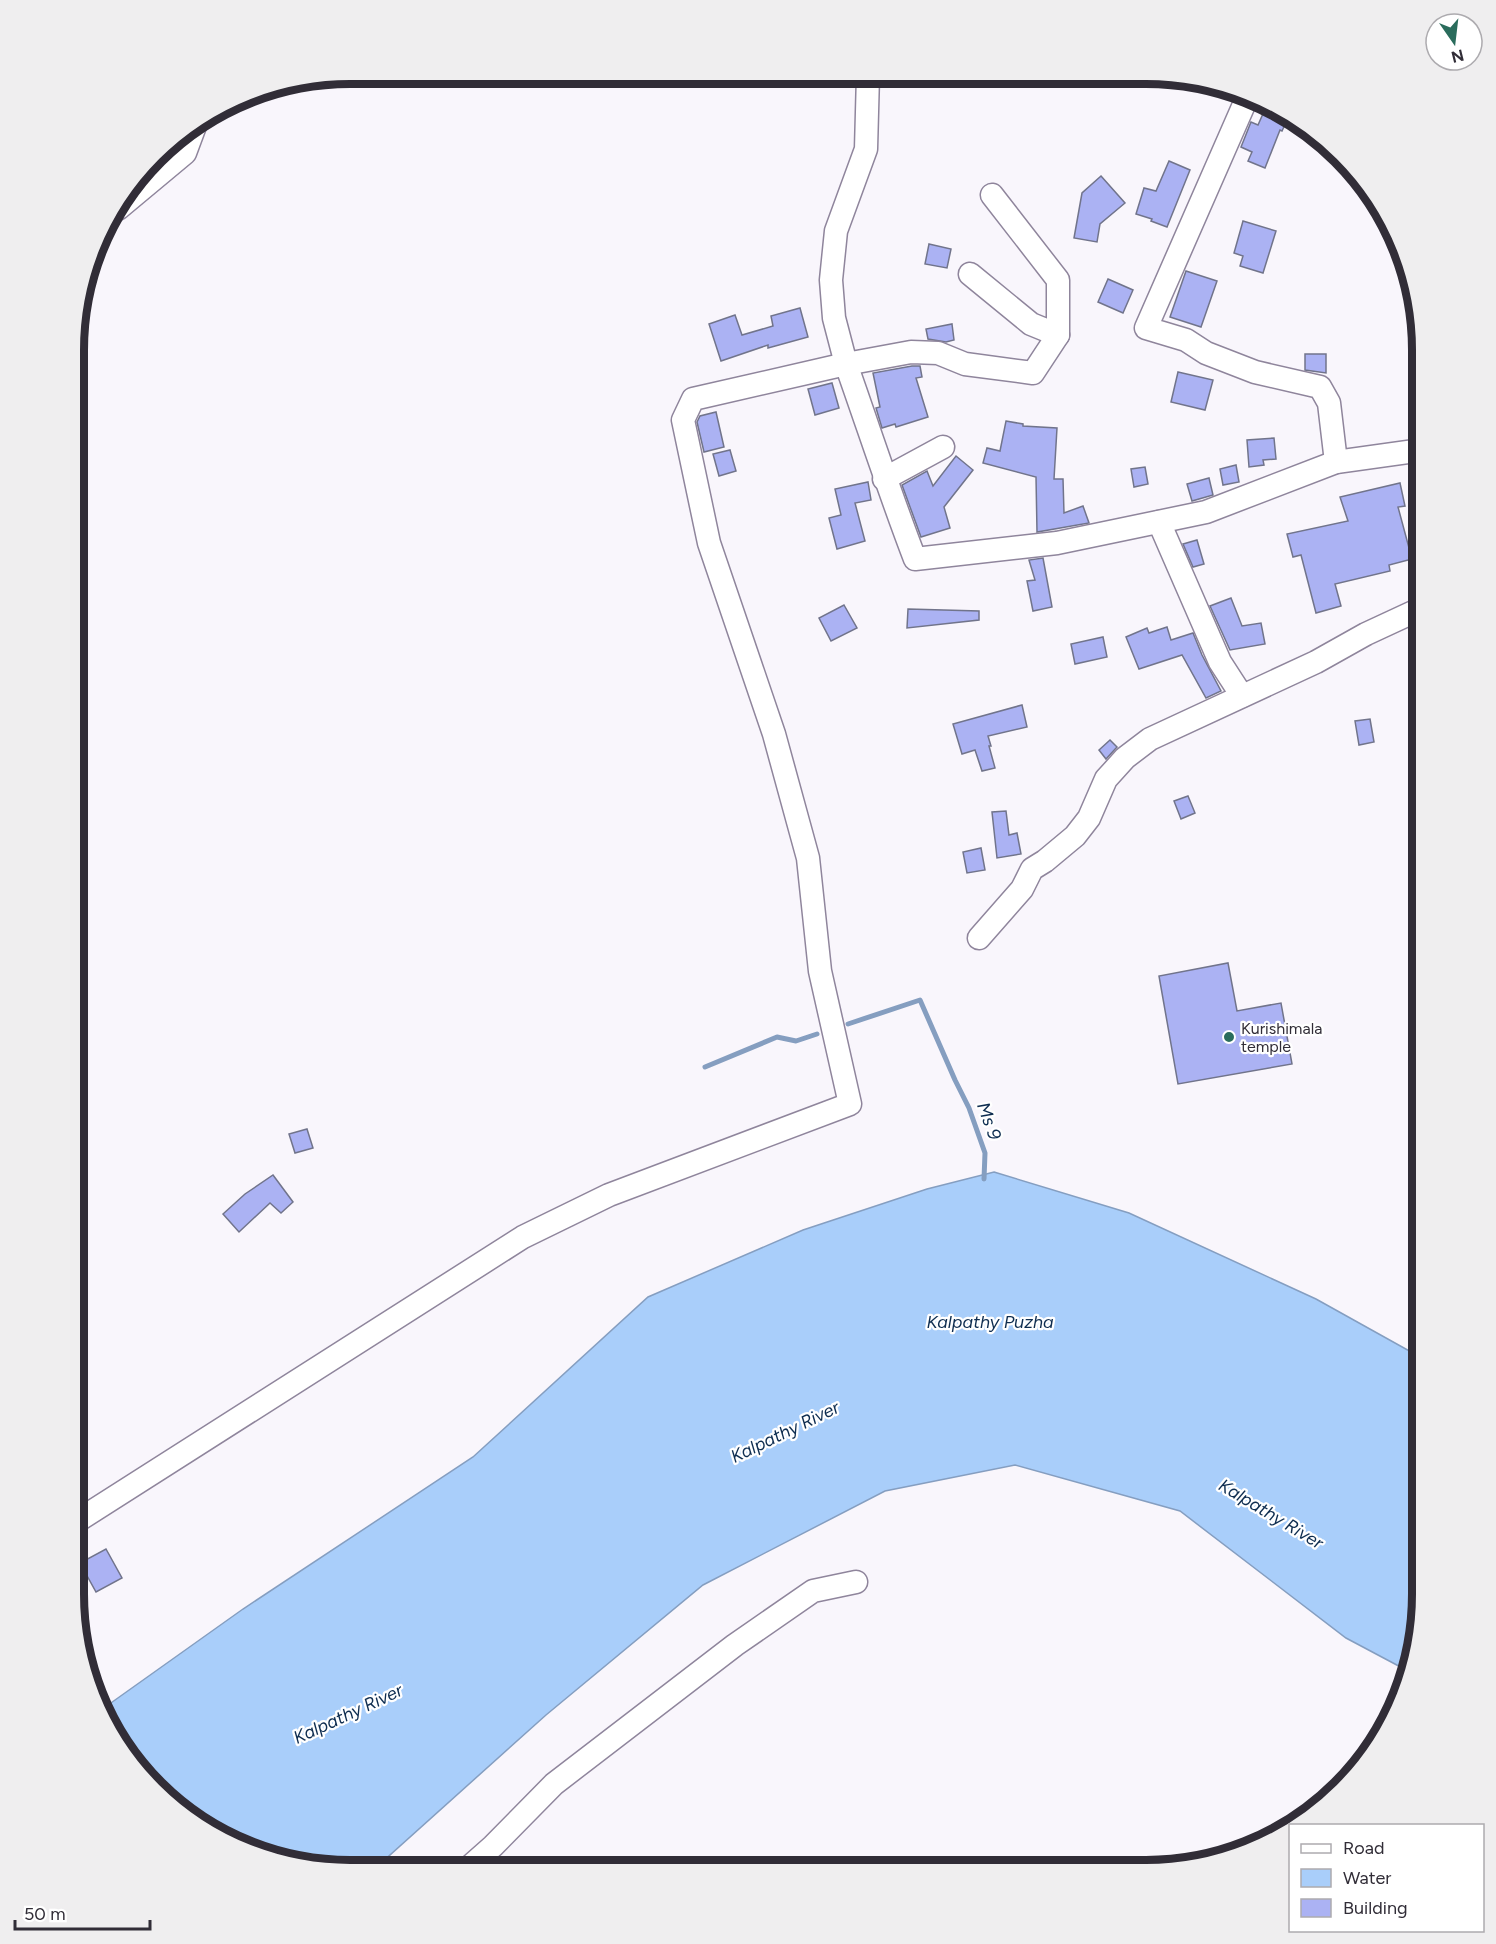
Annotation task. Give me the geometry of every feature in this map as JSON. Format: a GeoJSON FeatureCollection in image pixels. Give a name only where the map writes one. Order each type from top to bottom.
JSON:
{"type":"FeatureCollection","features":[{"type":"Feature","properties":{"kind":"street"},"geometry":{"type":"LineString","coordinates":[[868,84],[866,149],[836,231],[831,280],[834,318],[846,364],[884,479],[915,559],[1057,543],[1206,512],[1336,462],[1412,451]]}},
{"type":"Feature","properties":{"kind":"street"},"geometry":{"type":"LineString","coordinates":[[1245,103],[1146,328],[1186,340],[1206,353],[1255,372],[1320,387],[1329,404],[1336,462]]}},
{"type":"Feature","properties":{"kind":"street"},"geometry":{"type":"LineString","coordinates":[[133,196],[185,153],[191,137]]}},
{"type":"Feature","properties":{"kind":"street"},"geometry":{"type":"LineString","coordinates":[[84,1517],[523,1237],[609,1195],[849,1104],[820,971],[808,858],[774,734],[709,543],[683,420],[693,399],[846,364],[911,352],[938,353],[965,364],[1034,373],[1058,335],[1058,280],[992,195]]}},
{"type":"Feature","properties":{"kind":"street"},"geometry":{"type":"LineString","coordinates":[[970,274],[1031,324],[1058,335]]}},
{"type":"Feature","properties":{"kind":"street"},"geometry":{"type":"LineString","coordinates":[[884,479],[943,447]]}},
{"type":"Feature","properties":{"kind":"street"},"geometry":{"type":"LineString","coordinates":[[1159,522],[1220,662],[1242,696]]}},
{"type":"Feature","properties":{"kind":"street"},"geometry":{"type":"LineString","coordinates":[[980,938],[1022,889],[1032,869],[1046,861],[1075,836],[1089,818],[1106,778],[1125,758],[1150,739],[1316,662],[1366,634],[1412,613]]}},
{"type":"Feature","properties":{"kind":"street"},"geometry":{"type":"LineString","coordinates":[[477,1860],[554,1784],[735,1645],[813,1591],[856,1582]]}},
{"type":"Feature","properties":{"kind":"water","name":"Kalpathy Puzha"},"geometry":{"type":"Polygon","coordinates":[[[994,1172],[1129,1213],[1316,1299],[1412,1352],[1412,1594],[1410,1629],[1402,1668],[1346,1638],[1180,1511],[1015,1465],[885,1491],[703,1585],[546,1715],[384,1860],[332,1859],[298,1855],[264,1846],[232,1833],[202,1815],[174,1794],[150,1770],[129,1742],[108,1705],[243,1609],[473,1457],[648,1297],[803,1230],[927,1189],[994,1172]]]}},
{"type":"Feature","properties":{"kind":"building"},"geometry":{"type":"Polygon","coordinates":[[[1264,111],[1285,124],[1282,131],[1280,130],[1265,168],[1248,161],[1252,152],[1241,147],[1251,122],[1258,125],[1264,111]]]}},
{"type":"Feature","properties":{"kind":"building"},"geometry":{"type":"Polygon","coordinates":[[[1169,161],[1190,170],[1167,227],[1136,214],[1144,188],[1156,191],[1169,161]]]}},
{"type":"Feature","properties":{"kind":"building"},"geometry":{"type":"Polygon","coordinates":[[[1101,176],[1125,203],[1100,224],[1097,242],[1074,238],[1082,193],[1101,176]]]}},
{"type":"Feature","properties":{"kind":"building"},"geometry":{"type":"Polygon","coordinates":[[[1243,221],[1276,231],[1263,273],[1240,266],[1243,256],[1234,253],[1243,221]]]}},
{"type":"Feature","properties":{"kind":"building"},"geometry":{"type":"Polygon","coordinates":[[[929,244],[951,249],[947,268],[925,264],[929,244]]]}},
{"type":"Feature","properties":{"kind":"building"},"geometry":{"type":"Polygon","coordinates":[[[1186,271],[1217,281],[1201,327],[1170,317],[1186,271]]]}},
{"type":"Feature","properties":{"kind":"building"},"geometry":{"type":"Polygon","coordinates":[[[1108,279],[1133,290],[1123,313],[1098,302],[1108,279]]]}},
{"type":"Feature","properties":{"kind":"building"},"geometry":{"type":"Polygon","coordinates":[[[800,308],[808,337],[768,348],[768,345],[721,361],[709,324],[735,315],[742,335],[773,326],[771,316],[800,308]]]}},
{"type":"Feature","properties":{"kind":"building"},"geometry":{"type":"Polygon","coordinates":[[[952,324],[954,340],[946,342],[928,339],[926,329],[952,324]]]}},
{"type":"Feature","properties":{"kind":"building"},"geometry":{"type":"Polygon","coordinates":[[[1305,354],[1326,354],[1326,373],[1305,370],[1305,354]]]}},
{"type":"Feature","properties":{"kind":"building"},"geometry":{"type":"Polygon","coordinates":[[[920,366],[922,377],[916,378],[928,417],[896,427],[895,424],[882,428],[876,408],[880,407],[873,373],[920,366]]]}},
{"type":"Feature","properties":{"kind":"building"},"geometry":{"type":"Polygon","coordinates":[[[1178,372],[1213,380],[1205,410],[1171,402],[1178,372]]]}},
{"type":"Feature","properties":{"kind":"building"},"geometry":{"type":"Polygon","coordinates":[[[832,383],[839,408],[815,415],[808,389],[832,383]]]}},
{"type":"Feature","properties":{"kind":"building"},"geometry":{"type":"Polygon","coordinates":[[[716,412],[724,447],[704,452],[697,422],[700,416],[716,412]]]}},
{"type":"Feature","properties":{"kind":"building"},"geometry":{"type":"Polygon","coordinates":[[[1006,421],[1023,424],[1023,426],[1057,428],[1054,479],[1063,479],[1064,513],[1083,506],[1089,523],[1037,532],[1036,477],[983,463],[987,448],[1000,451],[1006,421]]]}},
{"type":"Feature","properties":{"kind":"building"},"geometry":{"type":"Polygon","coordinates":[[[1274,438],[1276,459],[1263,460],[1264,465],[1249,467],[1247,440],[1274,438]]]}},
{"type":"Feature","properties":{"kind":"building"},"geometry":{"type":"Polygon","coordinates":[[[730,450],[736,471],[719,476],[713,454],[730,450]]]}},
{"type":"Feature","properties":{"kind":"building"},"geometry":{"type":"Polygon","coordinates":[[[956,456],[973,470],[944,507],[950,528],[921,537],[902,485],[927,471],[933,486],[956,456]]]}},
{"type":"Feature","properties":{"kind":"building"},"geometry":{"type":"Polygon","coordinates":[[[1236,465],[1239,482],[1223,485],[1220,469],[1236,465]]]}},
{"type":"Feature","properties":{"kind":"building"},"geometry":{"type":"Polygon","coordinates":[[[1145,467],[1148,484],[1134,487],[1131,469],[1145,467]]]}},
{"type":"Feature","properties":{"kind":"building"},"geometry":{"type":"Polygon","coordinates":[[[1209,478],[1213,495],[1192,501],[1187,484],[1209,478]]]}},
{"type":"Feature","properties":{"kind":"building"},"geometry":{"type":"Polygon","coordinates":[[[868,482],[871,500],[855,503],[865,541],[837,549],[829,518],[841,515],[835,489],[868,482]]]}},
{"type":"Feature","properties":{"kind":"building"},"geometry":{"type":"Polygon","coordinates":[[[1400,483],[1405,506],[1398,507],[1412,559],[1389,565],[1390,571],[1335,584],[1341,606],[1316,613],[1301,555],[1293,557],[1287,534],[1348,521],[1340,497],[1400,483]]]}},
{"type":"Feature","properties":{"kind":"building"},"geometry":{"type":"Polygon","coordinates":[[[1197,540],[1204,564],[1193,567],[1183,544],[1197,540]]]}},
{"type":"Feature","properties":{"kind":"building"},"geometry":{"type":"Polygon","coordinates":[[[1043,558],[1052,607],[1033,611],[1027,581],[1035,580],[1029,560],[1043,558]]]}},
{"type":"Feature","properties":{"kind":"building"},"geometry":{"type":"Polygon","coordinates":[[[1231,598],[1242,626],[1261,623],[1265,644],[1230,650],[1210,606],[1231,598]]]}},
{"type":"Feature","properties":{"kind":"building"},"geometry":{"type":"Polygon","coordinates":[[[844,605],[857,628],[831,641],[819,618],[844,605]]]}},
{"type":"Feature","properties":{"kind":"building"},"geometry":{"type":"Polygon","coordinates":[[[908,609],[979,611],[979,620],[907,628],[908,609]]]}},
{"type":"Feature","properties":{"kind":"building"},"geometry":{"type":"Polygon","coordinates":[[[1167,627],[1171,640],[1193,633],[1221,691],[1206,698],[1182,655],[1139,669],[1126,637],[1147,628],[1149,633],[1167,627]]]}},
{"type":"Feature","properties":{"kind":"building"},"geometry":{"type":"Polygon","coordinates":[[[1103,637],[1107,657],[1075,664],[1071,644],[1103,637]]]}},
{"type":"Feature","properties":{"kind":"building"},"geometry":{"type":"Polygon","coordinates":[[[1022,705],[1027,727],[988,736],[995,768],[982,771],[975,750],[962,754],[953,724],[1022,705]]]}},
{"type":"Feature","properties":{"kind":"building"},"geometry":{"type":"Polygon","coordinates":[[[1370,719],[1374,742],[1359,745],[1355,721],[1370,719]]]}},
{"type":"Feature","properties":{"kind":"building"},"geometry":{"type":"Polygon","coordinates":[[[1110,740],[1117,747],[1106,759],[1099,750],[1110,740]]]}},
{"type":"Feature","properties":{"kind":"building"},"geometry":{"type":"Polygon","coordinates":[[[1188,796],[1195,813],[1181,819],[1174,801],[1188,796]]]}},
{"type":"Feature","properties":{"kind":"building"},"geometry":{"type":"Polygon","coordinates":[[[1006,811],[1009,835],[1017,833],[1021,854],[997,858],[992,812],[1006,811]]]}},
{"type":"Feature","properties":{"kind":"building"},"geometry":{"type":"Polygon","coordinates":[[[981,848],[985,870],[967,873],[963,852],[981,848]]]}},
{"type":"Feature","properties":{"kind":"building","name":"Kurishimala temple"},"geometry":{"type":"Polygon","coordinates":[[[1228,963],[1237,1011],[1281,1003],[1292,1064],[1178,1084],[1159,976],[1228,963]]]}},
{"type":"Feature","properties":{"kind":"building"},"geometry":{"type":"Polygon","coordinates":[[[307,1129],[313,1148],[295,1153],[289,1134],[307,1129]]]}},
{"type":"Feature","properties":{"kind":"building"},"geometry":{"type":"Polygon","coordinates":[[[273,1175],[293,1202],[281,1213],[270,1203],[239,1232],[223,1214],[245,1194],[273,1175]]]}},
{"type":"Feature","properties":{"kind":"building"},"geometry":{"type":"Polygon","coordinates":[[[106,1549],[122,1578],[96,1592],[84,1570],[84,1561],[106,1549]]]}},
{"type":"Feature","properties":{"kind":"waterway","name":"Ms 9"},"geometry":{"type":"LineString","coordinates":[[848,1024],[920,1000],[969,1108],[985,1153],[984,1179]]}},
{"type":"Feature","properties":{"kind":"waterway","name":"Ms 9"},"geometry":{"type":"LineString","coordinates":[[705,1067],[777,1037],[796,1041],[817,1034]]}},
{"type":"Feature","properties":{"kind":"place","name":"Kurishimala temple"},"geometry":{"type":"Point","coordinates":[1229,1037]}},
{"type":"Feature","properties":{"kind":"water label","name":"Kalpathy River"},"geometry":{"type":"Point","coordinates":[785,1432]}},
{"type":"Feature","properties":{"kind":"water label","name":"Kalpathy River"},"geometry":{"type":"Point","coordinates":[1271,1514]}},
{"type":"Feature","properties":{"kind":"water label","name":"Kalpathy River"},"geometry":{"type":"Point","coordinates":[348,1714]}}]}
